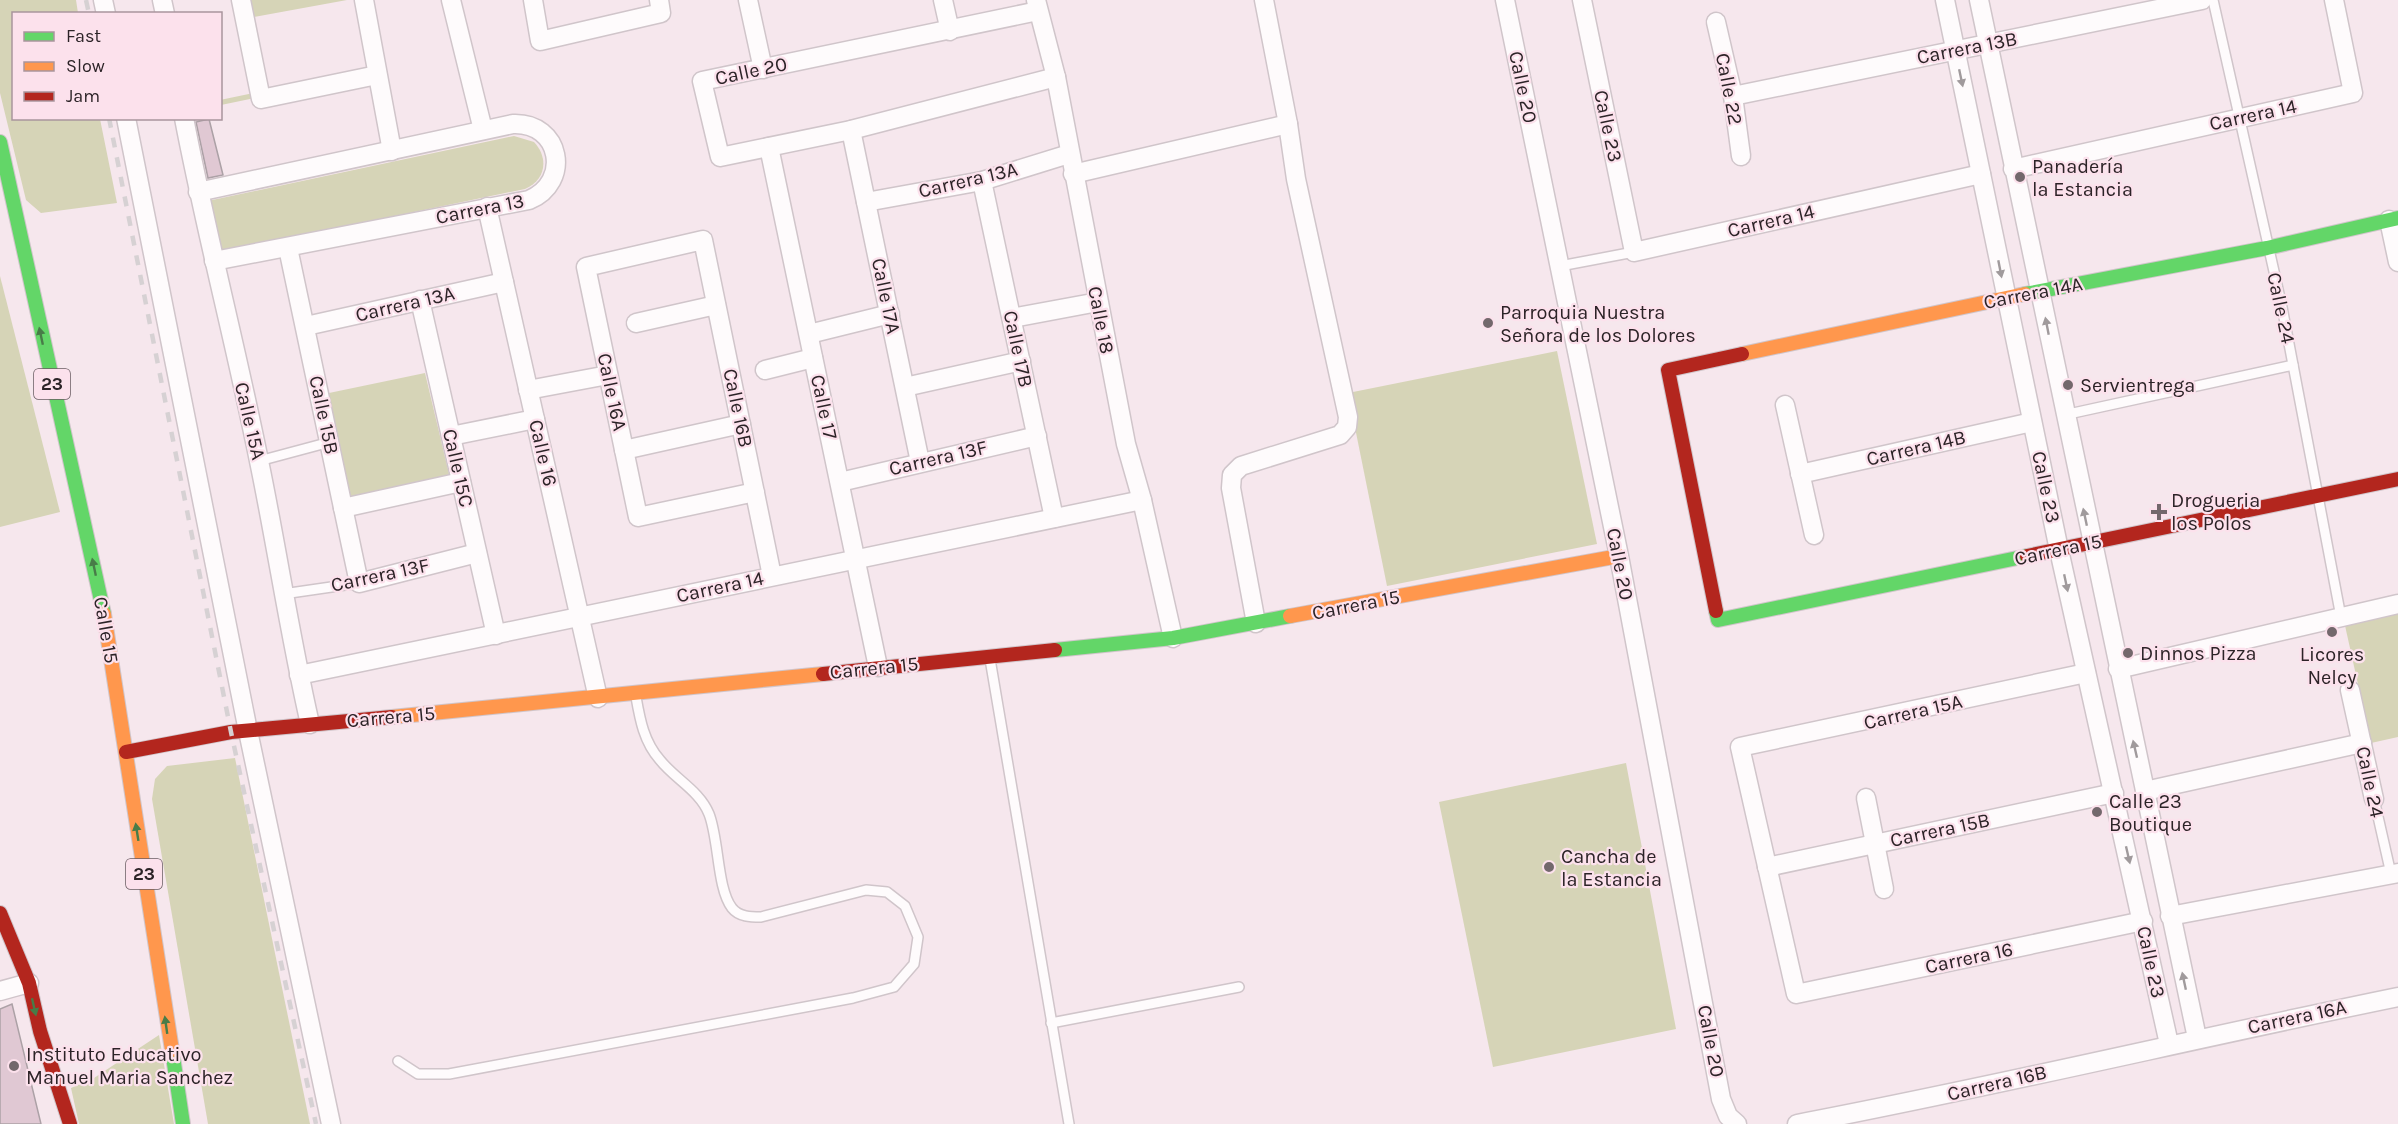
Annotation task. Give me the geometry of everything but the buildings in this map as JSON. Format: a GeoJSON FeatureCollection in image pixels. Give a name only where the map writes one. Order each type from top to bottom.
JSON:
{"type":"FeatureCollection","features":[{"type":"Feature","properties":{"kind":"street"},"geometry":{"type":"LineString","coordinates":[[241,0],[261,99],[376,75]]}},
{"type":"Feature","properties":{"kind":"street"},"geometry":{"type":"LineString","coordinates":[[364,0],[376,75],[392,151]]}},
{"type":"Feature","properties":{"kind":"street"},"geometry":{"type":"LineString","coordinates":[[451,0],[483,130]]}},
{"type":"Feature","properties":{"kind":"street"},"geometry":{"type":"LineString","coordinates":[[533,0],[540,41],[660,6]]}},
{"type":"Feature","properties":{"kind":"street"},"geometry":{"type":"LineString","coordinates":[[748,0],[763,69]]}},
{"type":"Feature","properties":{"kind":"street"},"geometry":{"type":"LineString","coordinates":[[943,0],[950,31]]}},
{"type":"Feature","properties":{"kind":"street"},"geometry":{"type":"LineString","coordinates":[[1256,623],[1231,488],[1232,475],[1241,466],[1340,435],[1347,427],[1344,396],[1296,179],[1288,124],[1264,0]]}},
{"type":"Feature","properties":{"kind":"street","name":"Calle 20"},"geometry":{"type":"LineString","coordinates":[[1505,0],[1619,556],[1721,1099],[1728,1116],[1737,1124]]}},
{"type":"Feature","properties":{"kind":"street","name":"Calle 23"},"geometry":{"type":"LineString","coordinates":[[1582,0],[1634,252]]}},
{"type":"Feature","properties":{"kind":"street","name":"Calle 23"},"geometry":{"type":"LineString","coordinates":[[1945,0],[2059,550],[2169,1044]]}},
{"type":"Feature","properties":{"kind":"street","name":"Calle 23"},"geometry":{"type":"LineString","coordinates":[[1979,0],[2064,415],[2197,1038]]}},
{"type":"Feature","properties":{"kind":"street","name":"Carrera 13B"},"geometry":{"type":"LineString","coordinates":[[1733,96],[2202,0]]}},
{"type":"Feature","properties":{"kind":"street","name":"Carrera 14"},"geometry":{"type":"LineString","coordinates":[[2013,169],[2353,93],[2334,0]]}},
{"type":"Feature","properties":{"kind":"street","name":"Calle 20"},"geometry":{"type":"LineString","coordinates":[[1037,6],[950,31],[702,81],[720,157],[851,129],[1056,77]]}},
{"type":"Feature","properties":{"kind":"street","name":"Calle 18"},"geometry":{"type":"LineString","coordinates":[[1037,6],[1056,77],[1072,174],[1126,444],[1142,500],[1173,638]]}},
{"type":"Feature","properties":{"kind":"street","name":"Calle 22"},"geometry":{"type":"LineString","coordinates":[[1716,22],[1733,96],[1741,156]]}},
{"type":"Feature","properties":{"kind":"street"},"geometry":{"type":"LineString","coordinates":[[126,120],[248,731],[331,1124]]}},
{"type":"Feature","properties":{"kind":"street","name":"Calle 15A"},"geometry":{"type":"LineString","coordinates":[[184,120],[198,192],[259,461],[310,724]]}},
{"type":"Feature","properties":{"kind":"street","name":"Carrera 13"},"geometry":{"type":"LineString","coordinates":[[198,192],[513,124],[533,127],[549,140],[556,163],[549,186],[536,197],[288,249],[214,261]]}},
{"type":"Feature","properties":{"kind":"street"},"geometry":{"type":"LineString","coordinates":[[1072,174],[1288,124]]}},
{"type":"Feature","properties":{"kind":"street","name":"Calle 17A"},"geometry":{"type":"LineString","coordinates":[[851,129],[920,462]]}},
{"type":"Feature","properties":{"kind":"street","name":"Calle 15"},"geometry":{"type":"LineString","coordinates":[[0,142],[103,613],[183,1124]]}},
{"type":"Feature","properties":{"kind":"street","name":"Calle 17"},"geometry":{"type":"LineString","coordinates":[[769,147],[878,667]]}},
{"type":"Feature","properties":{"kind":"street","name":"Carrera 13A"},"geometry":{"type":"LineString","coordinates":[[866,202],[982,181],[1069,154]]}},
{"type":"Feature","properties":{"kind":"street","name":"Carrera 14"},"geometry":{"type":"LineString","coordinates":[[1634,252],[1981,174]]}},
{"type":"Feature","properties":{"kind":"street","name":"Calle 17B"},"geometry":{"type":"LineString","coordinates":[[982,181],[1054,518]]}},
{"type":"Feature","properties":{"kind":"street","name":"Calle 16"},"geometry":{"type":"LineString","coordinates":[[487,207],[598,698]]}},
{"type":"Feature","properties":{"kind":"street"},"geometry":{"type":"LineString","coordinates":[[2393,219],[2398,262]]}},
{"type":"Feature","properties":{"kind":"street","name":"Carrera 14A"},"geometry":{"type":"LineString","coordinates":[[1718,620],[1668,370],[2005,298],[2267,248],[2393,219]]}},
{"type":"Feature","properties":{"kind":"street","name":"Calle 16A"},"geometry":{"type":"LineString","coordinates":[[703,240],[586,267],[608,375],[638,517],[755,492]]}},
{"type":"Feature","properties":{"kind":"street","name":"Calle 16B"},"geometry":{"type":"LineString","coordinates":[[703,240],[772,576]]}},
{"type":"Feature","properties":{"kind":"street","name":"Calle 15B"},"geometry":{"type":"LineString","coordinates":[[288,249],[359,583]]}},
{"type":"Feature","properties":{"kind":"street","name":"Carrera 13A"},"geometry":{"type":"LineString","coordinates":[[306,326],[504,282]]}},
{"type":"Feature","properties":{"kind":"street","name":"Calle 15C"},"geometry":{"type":"LineString","coordinates":[[420,300],[496,635]]}},
{"type":"Feature","properties":{"kind":"street"},"geometry":{"type":"LineString","coordinates":[[1012,318],[1098,302]]}},
{"type":"Feature","properties":{"kind":"street"},"geometry":{"type":"LineString","coordinates":[[636,323],[716,305]]}},
{"type":"Feature","properties":{"kind":"street"},"geometry":{"type":"LineString","coordinates":[[809,334],[890,314]]}},
{"type":"Feature","properties":{"kind":"street"},"geometry":{"type":"LineString","coordinates":[[765,370],[813,358]]}},
{"type":"Feature","properties":{"kind":"street"},"geometry":{"type":"LineString","coordinates":[[905,387],[1021,361]]}},
{"type":"Feature","properties":{"kind":"street"},"geometry":{"type":"LineString","coordinates":[[528,390],[608,375]]}},
{"type":"Feature","properties":{"kind":"street"},"geometry":{"type":"LineString","coordinates":[[1785,405],[1814,535]]}},
{"type":"Feature","properties":{"kind":"street"},"geometry":{"type":"LineString","coordinates":[[451,436],[535,419]]}},
{"type":"Feature","properties":{"kind":"street","name":"Carrera 14B"},"geometry":{"type":"LineString","coordinates":[[1800,474],[2032,422]]}},
{"type":"Feature","properties":{"kind":"street"},"geometry":{"type":"LineString","coordinates":[[624,450],[741,424]]}},
{"type":"Feature","properties":{"kind":"street","name":"Carrera 13F"},"geometry":{"type":"LineString","coordinates":[[840,482],[1037,436]]}},
{"type":"Feature","properties":{"kind":"street","name":"Carrera 15"},"geometry":{"type":"LineString","coordinates":[[1718,620],[2398,479]]}},
{"type":"Feature","properties":{"kind":"street"},"geometry":{"type":"LineString","coordinates":[[343,508],[461,482]]}},
{"type":"Feature","properties":{"kind":"street","name":"Carrera 14"},"geometry":{"type":"LineString","coordinates":[[299,675],[1142,500]]}},
{"type":"Feature","properties":{"kind":"street","name":"Carrera 13F"},"geometry":{"type":"LineString","coordinates":[[359,583],[477,553]]}},
{"type":"Feature","properties":{"kind":"street","name":"Carrera 15"},"geometry":{"type":"LineString","coordinates":[[126,752],[248,731],[310,724],[598,698],[1173,638],[1619,556]]}},
{"type":"Feature","properties":{"kind":"street"},"geometry":{"type":"LineString","coordinates":[[2118,669],[2398,604]]}},
{"type":"Feature","properties":{"kind":"street","name":"Carrera 15A"},"geometry":{"type":"LineString","coordinates":[[1767,867],[1740,747],[2086,673]]}},
{"type":"Feature","properties":{"kind":"street","name":"Calle 24"},"geometry":{"type":"LineString","coordinates":[[2350,690],[2374,799]]}},
{"type":"Feature","properties":{"kind":"street"},"geometry":{"type":"LineString","coordinates":[[2145,791],[2362,743]]}},
{"type":"Feature","properties":{"kind":"street","name":"Carrera 15B"},"geometry":{"type":"LineString","coordinates":[[1767,867],[2114,793]]}},
{"type":"Feature","properties":{"kind":"street"},"geometry":{"type":"LineString","coordinates":[[1866,798],[1884,889]]}},
{"type":"Feature","properties":{"kind":"street","name":"Carrera 16"},"geometry":{"type":"LineString","coordinates":[[1767,867],[1796,994],[2143,921]]}},
{"type":"Feature","properties":{"kind":"street"},"geometry":{"type":"LineString","coordinates":[[2170,916],[2394,874]]}},
{"type":"Feature","properties":{"kind":"street"},"geometry":{"type":"LineString","coordinates":[[0,913],[28,983],[40,1031],[70,1124]]}},
{"type":"Feature","properties":{"kind":"street"},"geometry":{"type":"LineString","coordinates":[[0,991],[28,983]]}},
{"type":"Feature","properties":{"kind":"street","name":"Carrera 16A"},"geometry":{"type":"LineString","coordinates":[[2197,1038],[2398,996]]}},
{"type":"Feature","properties":{"kind":"street","name":"Carrera 16B"},"geometry":{"type":"LineString","coordinates":[[1797,1124],[1924,1100],[2197,1038]]}},
{"type":"Feature","properties":{"kind":"lane","name":"Calle 24"},"geometry":{"type":"LineString","coordinates":[[2213,0],[2293,365],[2341,617]]}},
{"type":"Feature","properties":{"kind":"lane","name":"Carrera 14"},"geometry":{"type":"LineString","coordinates":[[1560,266],[1634,252]]}},
{"type":"Feature","properties":{"kind":"lane"},"geometry":{"type":"LineString","coordinates":[[2064,415],[2293,365]]}},
{"type":"Feature","properties":{"kind":"lane"},"geometry":{"type":"LineString","coordinates":[[259,461],[330,442]]}},
{"type":"Feature","properties":{"kind":"lane","name":"Carrera 13F"},"geometry":{"type":"LineString","coordinates":[[283,594],[359,583]]}},
{"type":"Feature","properties":{"kind":"lane"},"geometry":{"type":"LineString","coordinates":[[990,656],[1069,1124]]}},
{"type":"Feature","properties":{"kind":"lane"},"geometry":{"type":"LineString","coordinates":[[398,1061],[418,1074],[449,1074],[514,1063],[564,1051],[853,998],[894,987],[914,964],[918,937],[905,906],[887,892],[866,890],[761,917],[746,917],[732,909],[726,897],[714,829],[708,812],[698,797],[661,762],[650,747],[643,730],[635,694]]}},
{"type":"Feature","properties":{"kind":"lane","name":"Calle 24"},"geometry":{"type":"LineString","coordinates":[[2374,799],[2394,874]]}},
{"type":"Feature","properties":{"kind":"lane"},"geometry":{"type":"LineString","coordinates":[[1051,1023],[1239,987]]}},
{"type":"Feature","properties":{"kind":"shaded area"},"geometry":{"type":"Polygon","coordinates":[[[0,0],[76,0],[78,12],[12,12],[12,120],[100,120],[117,203],[41,213],[26,200],[0,93],[0,0]]]}},
{"type":"Feature","properties":{"kind":"shaded area"},"geometry":{"type":"Polygon","coordinates":[[[245,0],[347,0],[249,18],[245,0]]]}},
{"type":"Feature","properties":{"kind":"shaded area"},"geometry":{"type":"Polygon","coordinates":[[[258,92],[259,97],[222,105],[222,100],[258,92]]]}},
{"type":"Feature","properties":{"kind":"shaded area"},"geometry":{"type":"Polygon","coordinates":[[[514,136],[534,142],[542,155],[541,174],[532,185],[525,189],[208,255],[198,203],[514,136]]]}},
{"type":"Feature","properties":{"kind":"shaded area"},"geometry":{"type":"Polygon","coordinates":[[[0,276],[60,512],[0,527],[0,276]]]}},
{"type":"Feature","properties":{"kind":"shaded area"},"geometry":{"type":"Polygon","coordinates":[[[1557,351],[1597,544],[1387,586],[1348,393],[1557,351]]]}},
{"type":"Feature","properties":{"kind":"shaded area"},"geometry":{"type":"Polygon","coordinates":[[[425,373],[450,478],[349,498],[329,393],[425,373]]]}},
{"type":"Feature","properties":{"kind":"shaded area"},"geometry":{"type":"Polygon","coordinates":[[[2398,609],[2398,737],[2371,743],[2344,621],[2398,609]]]}},
{"type":"Feature","properties":{"kind":"shaded area"},"geometry":{"type":"Polygon","coordinates":[[[235,758],[310,1124],[208,1124],[152,799],[155,779],[167,766],[235,758]]]}},
{"type":"Feature","properties":{"kind":"shaded area","name":"Cancha de la Estancia"},"geometry":{"type":"Polygon","coordinates":[[[1626,763],[1676,1029],[1493,1067],[1439,802],[1626,763]]]}},
{"type":"Feature","properties":{"kind":"shaded area"},"geometry":{"type":"Polygon","coordinates":[[[159,1035],[174,1124],[79,1124],[71,1088],[94,1078],[159,1035]]]}},
{"type":"Feature","properties":{"kind":"railway"},"geometry":{"type":"LineString","coordinates":[[86,0],[89,12]]}},
{"type":"Feature","properties":{"kind":"railway"},"geometry":{"type":"LineString","coordinates":[[109,120],[231,732],[316,1124]]}},
{"type":"Feature","properties":{"kind":"traffic: fast"},"geometry":{"type":"LineString","coordinates":[[0,142],[104,614]]}},
{"type":"Feature","properties":{"kind":"traffic: fast"},"geometry":{"type":"LineString","coordinates":[[2025,294],[2267,248],[2398,218]]}},
{"type":"Feature","properties":{"kind":"traffic: fast"},"geometry":{"type":"LineString","coordinates":[[1716,611],[1718,620],[2027,556]]}},
{"type":"Feature","properties":{"kind":"traffic: fast"},"geometry":{"type":"LineString","coordinates":[[1055,650],[1173,638],[1290,616]]}},
{"type":"Feature","properties":{"kind":"traffic: fast"},"geometry":{"type":"LineString","coordinates":[[172,1050],[183,1124]]}},
{"type":"Feature","properties":{"kind":"traffic: slow"},"geometry":{"type":"LineString","coordinates":[[1742,354],[2025,294]]}},
{"type":"Feature","properties":{"kind":"traffic: slow"},"geometry":{"type":"LineString","coordinates":[[1290,616],[1619,556]]}},
{"type":"Feature","properties":{"kind":"traffic: slow"},"geometry":{"type":"LineString","coordinates":[[104,614],[172,1050]]}},
{"type":"Feature","properties":{"kind":"traffic: slow"},"geometry":{"type":"LineString","coordinates":[[392,717],[823,674]]}},
{"type":"Feature","properties":{"kind":"traffic: jam"},"geometry":{"type":"LineString","coordinates":[[1716,611],[1668,370],[1742,354]]}},
{"type":"Feature","properties":{"kind":"traffic: jam"},"geometry":{"type":"LineString","coordinates":[[2027,556],[2398,479]]}},
{"type":"Feature","properties":{"kind":"traffic: jam"},"geometry":{"type":"LineString","coordinates":[[823,674],[1055,650]]}},
{"type":"Feature","properties":{"kind":"traffic: jam"},"geometry":{"type":"LineString","coordinates":[[126,752],[231,732],[392,717]]}},
{"type":"Feature","properties":{"kind":"traffic: jam"},"geometry":{"type":"LineString","coordinates":[[0,913],[29,983],[40,1031],[70,1124]]}},
{"type":"Feature","properties":{"kind":"place","name":"Panadería la Estancia"},"geometry":{"type":"Point","coordinates":[2020,177]}},
{"type":"Feature","properties":{"kind":"place","name":"Parroquia Nuestra Señora de los Dolores"},"geometry":{"type":"Point","coordinates":[1488,323]}},
{"type":"Feature","properties":{"kind":"place","name":"Servientrega"},"geometry":{"type":"Point","coordinates":[2068,385]}},
{"type":"Feature","properties":{"kind":"place","name":"Drogueria los Polos"},"geometry":{"type":"Point","coordinates":[2159,512]}},
{"type":"Feature","properties":{"kind":"place","name":"Licores Nelcy"},"geometry":{"type":"Point","coordinates":[2332,632]}},
{"type":"Feature","properties":{"kind":"place","name":"Dinnos Pizza"},"geometry":{"type":"Point","coordinates":[2128,653]}},
{"type":"Feature","properties":{"kind":"place","name":"Calle 23 Boutique"},"geometry":{"type":"Point","coordinates":[2097,812]}},
{"type":"Feature","properties":{"kind":"place","name":"Cancha de la Estancia"},"geometry":{"type":"Point","coordinates":[1549,867]}},
{"type":"Feature","properties":{"kind":"place","name":"Instituto Educativo Manuel Maria Sanchez"},"geometry":{"type":"Point","coordinates":[14,1066]}}]}
